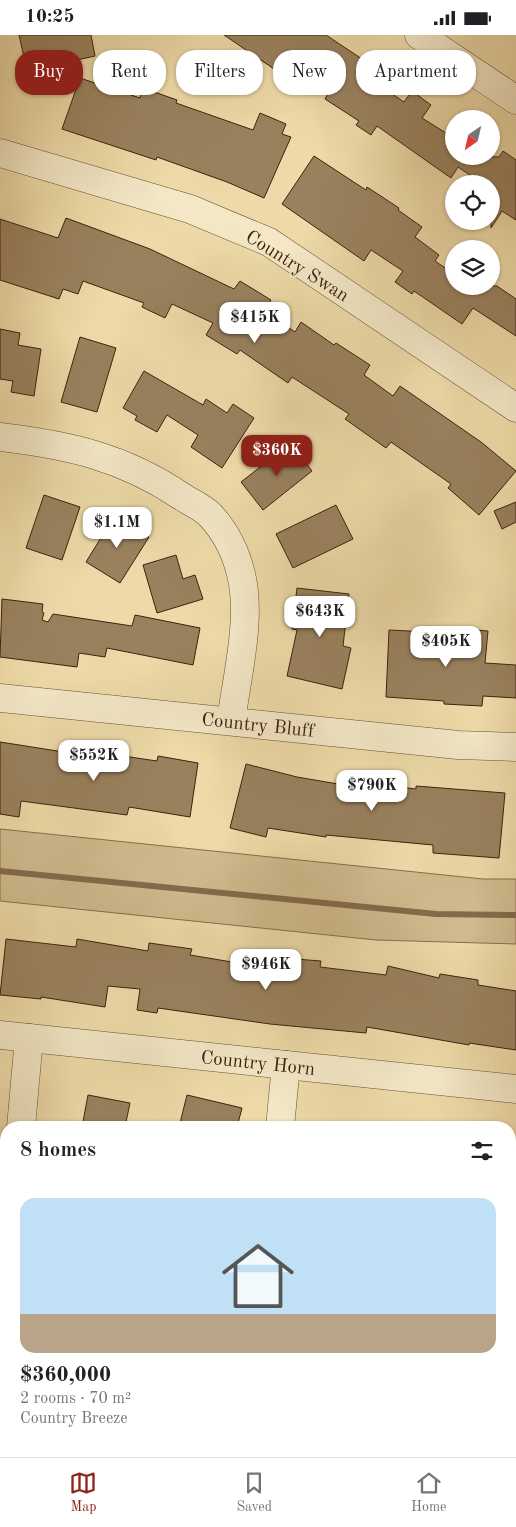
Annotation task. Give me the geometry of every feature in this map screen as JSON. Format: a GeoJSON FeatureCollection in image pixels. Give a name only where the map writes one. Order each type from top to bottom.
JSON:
{"type":"FeatureCollection","features":[{"type":"Feature","properties":{"kind":"street"},"geometry":{"type":"LineString","coordinates":[[419,35],[516,100]]}},
{"type":"Feature","properties":{"kind":"street","name":"Country Swan"},"geometry":{"type":"LineString","coordinates":[[0,153],[190,209],[269,242],[516,408]]}},
{"type":"Feature","properties":{"kind":"street"},"geometry":{"type":"LineString","coordinates":[[0,437],[51,443],[88,451],[123,463],[157,479],[209,514],[230,543],[241,576],[245,616],[231,721]]}},
{"type":"Feature","properties":{"kind":"street","name":"Country Bluff"},"geometry":{"type":"LineString","coordinates":[[0,698],[458,745],[516,747]]}},
{"type":"Feature","properties":{"kind":"street","name":"Country Horn"},"geometry":{"type":"LineString","coordinates":[[0,1035],[516,1089]]}},
{"type":"Feature","properties":{"kind":"street"},"geometry":{"type":"LineString","coordinates":[[22,1121],[29,1038]]}},
{"type":"Feature","properties":{"kind":"street"},"geometry":{"type":"LineString","coordinates":[[281,1121],[286,1065]]}},
{"type":"Feature","properties":{"kind":"shaded area"},"geometry":{"type":"Polygon","coordinates":[[[0,829],[483,879],[516,879],[516,944],[376,940],[0,901],[0,829]]]}},
{"type":"Feature","properties":{"kind":"building"},"geometry":{"type":"Polygon","coordinates":[[[19,35],[91,35],[94,50],[93,56],[83,59],[83,50],[22,50],[19,35]]]}},
{"type":"Feature","properties":{"kind":"building"},"geometry":{"type":"Polygon","coordinates":[[[224,35],[326,35],[356,55],[356,95],[394,95],[404,102],[409,95],[417,95],[431,105],[422,118],[445,132],[445,165],[500,165],[500,156],[503,151],[516,160],[516,220],[502,211],[500,214],[500,175],[470,175],[458,167],[453,175],[447,175],[377,126],[371,135],[356,125],[359,121],[325,99],[327,95],[346,95],[346,50],[273,50],[273,68],[263,61],[263,50],[246,50],[224,35]]]}},
{"type":"Feature","properties":{"kind":"building"},"geometry":{"type":"Polygon","coordinates":[[[83,79],[93,82],[93,95],[131,95],[140,98],[141,95],[163,95],[177,100],[176,103],[253,130],[260,113],[286,124],[282,134],[291,137],[264,198],[227,182],[157,157],[156,160],[62,129],[74,95],[83,95],[83,79]]]}},
{"type":"Feature","properties":{"kind":"building"},"geometry":{"type":"Polygon","coordinates":[[[314,156],[366,190],[367,187],[399,208],[398,210],[422,227],[415,237],[439,255],[435,261],[445,268],[445,295],[500,295],[500,288],[516,299],[516,336],[473,308],[462,324],[414,291],[412,294],[395,282],[403,271],[371,250],[364,261],[282,204],[314,156]]]}},
{"type":"Feature","properties":{"kind":"building"},"geometry":{"type":"Polygon","coordinates":[[[66,218],[150,249],[234,289],[240,281],[271,300],[264,311],[295,332],[301,322],[334,345],[336,343],[370,365],[364,375],[393,396],[400,386],[481,442],[516,471],[479,515],[448,488],[451,484],[391,442],[386,448],[345,419],[349,414],[292,377],[288,383],[240,350],[237,354],[206,335],[213,323],[172,304],[165,318],[142,307],[144,303],[83,281],[78,294],[63,289],[59,299],[0,280],[0,219],[58,238],[66,218]]]}},
{"type":"Feature","properties":{"kind":"building"},"geometry":{"type":"Polygon","coordinates":[[[0,329],[20,333],[18,345],[41,349],[34,396],[11,392],[13,381],[0,379],[0,329]]]}},
{"type":"Feature","properties":{"kind":"building"},"geometry":{"type":"Polygon","coordinates":[[[80,337],[116,348],[97,412],[61,402],[80,337]]]}},
{"type":"Feature","properties":{"kind":"building"},"geometry":{"type":"Polygon","coordinates":[[[144,371],[203,405],[206,399],[227,413],[233,404],[254,418],[222,468],[191,447],[198,435],[167,415],[157,432],[135,420],[137,416],[123,408],[144,371]]]}},
{"type":"Feature","properties":{"kind":"building"},"geometry":{"type":"Polygon","coordinates":[[[291,443],[312,471],[263,510],[241,482],[291,443]]]}},
{"type":"Feature","properties":{"kind":"building"},"geometry":{"type":"Polygon","coordinates":[[[44,495],[80,507],[62,560],[26,548],[44,495]]]}},
{"type":"Feature","properties":{"kind":"building"},"geometry":{"type":"Polygon","coordinates":[[[516,502],[516,522],[502,529],[494,511],[516,502]]]}},
{"type":"Feature","properties":{"kind":"building"},"geometry":{"type":"Polygon","coordinates":[[[336,505],[353,539],[293,568],[276,534],[336,505]]]}},
{"type":"Feature","properties":{"kind":"building"},"geometry":{"type":"Polygon","coordinates":[[[115,515],[149,537],[120,583],[86,562],[115,515]]]}},
{"type":"Feature","properties":{"kind":"building"},"geometry":{"type":"Polygon","coordinates":[[[176,555],[183,579],[195,575],[203,599],[157,613],[143,565],[176,555]]]}},
{"type":"Feature","properties":{"kind":"building"},"geometry":{"type":"Polygon","coordinates":[[[297,588],[349,594],[343,646],[351,648],[342,689],[287,676],[297,630],[292,629],[297,588]]]}},
{"type":"Feature","properties":{"kind":"building"},"geometry":{"type":"Polygon","coordinates":[[[2,599],[43,604],[42,612],[44,613],[42,620],[48,622],[53,614],[132,626],[135,615],[200,628],[193,665],[107,648],[105,657],[79,653],[77,667],[0,657],[2,599]]]}},
{"type":"Feature","properties":{"kind":"building"},"geometry":{"type":"Polygon","coordinates":[[[449,628],[488,631],[485,663],[516,665],[516,698],[483,696],[482,706],[444,704],[444,701],[386,697],[389,630],[449,633],[449,628]]]}},
{"type":"Feature","properties":{"kind":"building"},"geometry":{"type":"Polygon","coordinates":[[[0,742],[96,757],[96,752],[157,761],[158,756],[198,763],[190,817],[129,807],[127,815],[21,801],[19,817],[0,814],[0,742]]]}},
{"type":"Feature","properties":{"kind":"building"},"geometry":{"type":"Polygon","coordinates":[[[246,764],[297,777],[350,786],[351,781],[416,789],[416,786],[505,793],[499,858],[433,853],[433,845],[326,835],[326,837],[268,828],[266,837],[230,828],[246,764]]]}},
{"type":"Feature","properties":{"kind":"building"},"geometry":{"type":"Polygon","coordinates":[[[6,939],[76,947],[77,939],[148,951],[149,943],[192,949],[190,955],[232,962],[233,953],[283,960],[283,958],[321,961],[320,967],[386,975],[388,966],[439,978],[440,974],[478,980],[478,985],[516,991],[516,1050],[469,1043],[469,1045],[367,1027],[366,1033],[270,1024],[158,1008],[157,1013],[137,1010],[140,989],[108,986],[105,1007],[41,997],[41,999],[0,995],[6,939]]]}},
{"type":"Feature","properties":{"kind":"building"},"geometry":{"type":"Polygon","coordinates":[[[88,1095],[130,1103],[126,1121],[83,1121],[88,1095]]]}},
{"type":"Feature","properties":{"kind":"building"},"geometry":{"type":"Polygon","coordinates":[[[187,1095],[242,1108],[239,1121],[180,1121],[187,1095]]]}},
{"type":"Feature","properties":{"kind":"waterway"},"geometry":{"type":"LineString","coordinates":[[0,871],[436,914],[516,915]]}}]}
